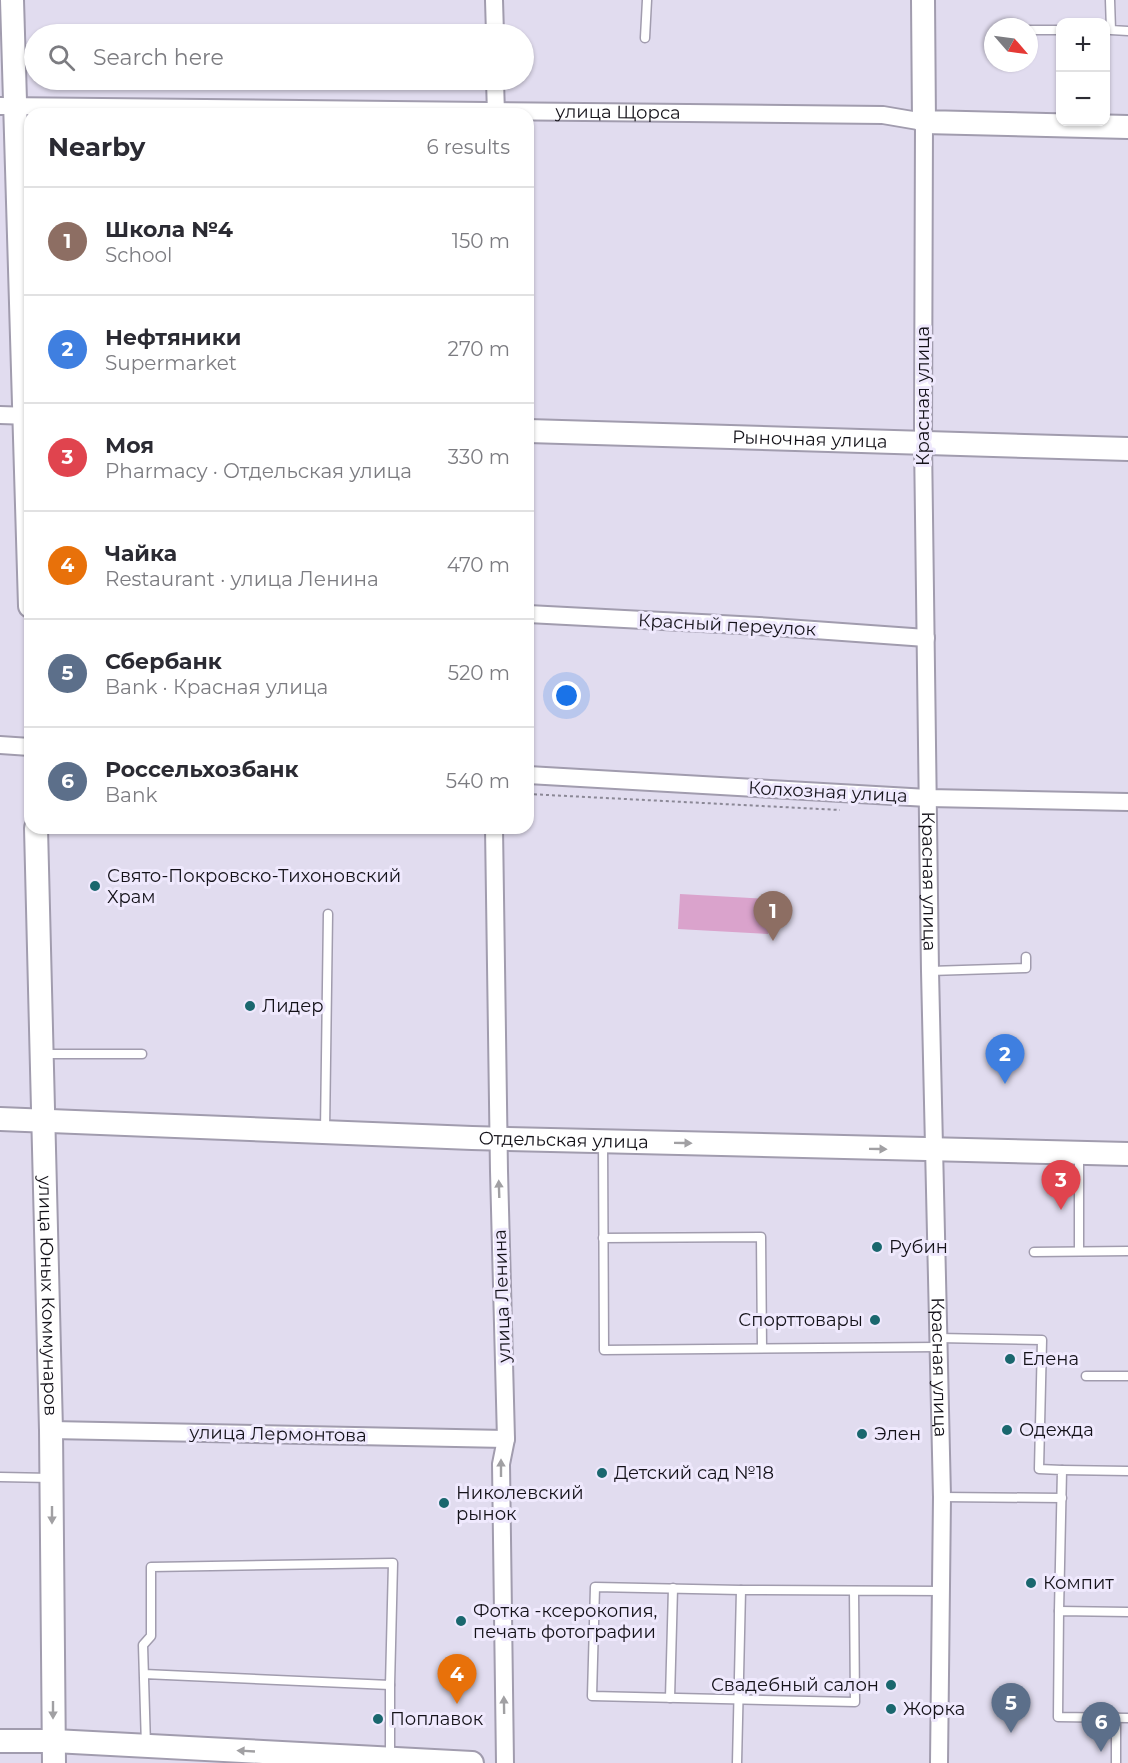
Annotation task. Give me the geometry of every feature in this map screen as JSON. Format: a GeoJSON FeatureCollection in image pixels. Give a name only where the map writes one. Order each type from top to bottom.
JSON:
{"type":"FeatureCollection","features":[{"type":"Feature","properties":{"kind":"street"},"geometry":{"type":"LineString","coordinates":[[12,0],[7,106],[24,370]]}},
{"type":"Feature","properties":{"kind":"street"},"geometry":{"type":"LineString","coordinates":[[494,0],[495,24]]}},
{"type":"Feature","properties":{"kind":"street","name":"Красная улица"},"geometry":{"type":"LineString","coordinates":[[923,0],[922,441],[930,971],[942,1497],[939,1763]]}},
{"type":"Feature","properties":{"kind":"street"},"geometry":{"type":"LineString","coordinates":[[495,90],[496,108]]}},
{"type":"Feature","properties":{"kind":"street","name":"улица Щорса"},"geometry":{"type":"LineString","coordinates":[[7,106],[147,108]]}},
{"type":"Feature","properties":{"kind":"street","name":"улица Щорса"},"geometry":{"type":"LineString","coordinates":[[534,113],[883,115],[924,122],[1128,127]]}},
{"type":"Feature","properties":{"kind":"street"},"geometry":{"type":"LineString","coordinates":[[0,415],[24,416]]}},
{"type":"Feature","properties":{"kind":"street","name":"Рыночная улица"},"geometry":{"type":"LineString","coordinates":[[534,431],[922,441],[1128,449]]}},
{"type":"Feature","properties":{"kind":"street","name":"Красный переулок"},"geometry":{"type":"LineString","coordinates":[[534,614],[759,626],[926,638]]}},
{"type":"Feature","properties":{"kind":"street"},"geometry":{"type":"LineString","coordinates":[[0,745],[24,747]]}},
{"type":"Feature","properties":{"kind":"street","name":"Колхозная улица"},"geometry":{"type":"LineString","coordinates":[[534,775],[928,798],[1128,802]]}},
{"type":"Feature","properties":{"kind":"street","name":"улица Юных Коммунаров"},"geometry":{"type":"LineString","coordinates":[[36,834],[51,1430],[54,1752]]}},
{"type":"Feature","properties":{"kind":"street","name":"улица Ленина"},"geometry":{"type":"LineString","coordinates":[[494,834],[506,1439],[501,1458],[505,1763]]}},
{"type":"Feature","properties":{"kind":"street","name":"Отдельская улица"},"geometry":{"type":"LineString","coordinates":[[0,1119],[499,1138],[1128,1154]]}},
{"type":"Feature","properties":{"kind":"street","name":"улица Лермонтова"},"geometry":{"type":"LineString","coordinates":[[51,1430],[506,1439]]}},
{"type":"Feature","properties":{"kind":"street"},"geometry":{"type":"LineString","coordinates":[[0,1741],[54,1752],[146,1746],[472,1763]]}},
{"type":"Feature","properties":{"kind":"lane"},"geometry":{"type":"LineString","coordinates":[[645,38],[646,0]]}},
{"type":"Feature","properties":{"kind":"lane"},"geometry":{"type":"LineString","coordinates":[[1109,18],[1110,0]]}},
{"type":"Feature","properties":{"kind":"lane"},"geometry":{"type":"LineString","coordinates":[[1038,30],[1056,30]]}},
{"type":"Feature","properties":{"kind":"lane"},"geometry":{"type":"LineString","coordinates":[[1110,30],[1128,31]]}},
{"type":"Feature","properties":{"kind":"lane"},"geometry":{"type":"LineString","coordinates":[[325,1132],[328,914]]}},
{"type":"Feature","properties":{"kind":"lane"},"geometry":{"type":"LineString","coordinates":[[930,971],[1026,968],[1026,957]]}},
{"type":"Feature","properties":{"kind":"lane"},"geometry":{"type":"LineString","coordinates":[[41,1054],[142,1054]]}},
{"type":"Feature","properties":{"kind":"lane"},"geometry":{"type":"LineString","coordinates":[[603,1141],[604,1350],[1042,1340],[1039,1469],[1128,1471]]}},
{"type":"Feature","properties":{"kind":"lane"},"geometry":{"type":"LineString","coordinates":[[1079,1154],[1079,1251]]}},
{"type":"Feature","properties":{"kind":"lane"},"geometry":{"type":"LineString","coordinates":[[603,1238],[761,1237],[762,1348]]}},
{"type":"Feature","properties":{"kind":"lane"},"geometry":{"type":"LineString","coordinates":[[1034,1252],[1128,1251]]}},
{"type":"Feature","properties":{"kind":"lane"},"geometry":{"type":"LineString","coordinates":[[1086,1376],[1128,1376]]}},
{"type":"Feature","properties":{"kind":"lane"},"geometry":{"type":"LineString","coordinates":[[1062,1470],[1058,1717],[1128,1718]]}},
{"type":"Feature","properties":{"kind":"lane"},"geometry":{"type":"LineString","coordinates":[[0,1477],[51,1478]]}},
{"type":"Feature","properties":{"kind":"lane"},"geometry":{"type":"LineString","coordinates":[[942,1497],[1062,1498]]}},
{"type":"Feature","properties":{"kind":"lane"},"geometry":{"type":"LineString","coordinates":[[146,1746],[143,1645],[151,1636],[151,1567],[393,1563],[390,1759]]}},
{"type":"Feature","properties":{"kind":"lane"},"geometry":{"type":"LineString","coordinates":[[854,1591],[855,1702],[592,1696],[595,1587],[941,1591]]}},
{"type":"Feature","properties":{"kind":"lane"},"geometry":{"type":"LineString","coordinates":[[670,1698],[673,1588]]}},
{"type":"Feature","properties":{"kind":"lane"},"geometry":{"type":"LineString","coordinates":[[736,1763],[741,1590]]}},
{"type":"Feature","properties":{"kind":"lane"},"geometry":{"type":"LineString","coordinates":[[1059,1611],[1128,1612]]}},
{"type":"Feature","properties":{"kind":"lane"},"geometry":{"type":"LineString","coordinates":[[144,1674],[390,1685]]}},
{"type":"Feature","properties":{"kind":"lane"},"geometry":{"type":"LineString","coordinates":[[1116,1718],[1116,1763]]}},
{"type":"Feature","properties":{"kind":"path"},"geometry":{"type":"LineString","coordinates":[[534,794],[846,810]]}},
{"type":"Feature","properties":{"kind":"shaded area"},"geometry":{"type":"Polygon","coordinates":[[[680,894],[770,899],[768,934],[678,929],[680,894]]]}},
{"type":"Feature","properties":{"kind":"place","name":"Свято-Покровско-Тихоновский Храм"},"geometry":{"type":"Point","coordinates":[95,886]}},
{"type":"Feature","properties":{"kind":"place","name":"Школа №4"},"geometry":{"type":"Point","coordinates":[773,941]}},
{"type":"Feature","properties":{"kind":"place","name":"Лидер"},"geometry":{"type":"Point","coordinates":[250,1006]}},
{"type":"Feature","properties":{"kind":"place","name":"Нефтяники"},"geometry":{"type":"Point","coordinates":[1005,1084]}},
{"type":"Feature","properties":{"kind":"place","name":"Моя"},"geometry":{"type":"Point","coordinates":[1061,1210]}},
{"type":"Feature","properties":{"kind":"place","name":"Рубин"},"geometry":{"type":"Point","coordinates":[877,1247]}},
{"type":"Feature","properties":{"kind":"place","name":"Спорттовары"},"geometry":{"type":"Point","coordinates":[875,1320]}},
{"type":"Feature","properties":{"kind":"place","name":"Елена"},"geometry":{"type":"Point","coordinates":[1010,1359]}},
{"type":"Feature","properties":{"kind":"place","name":"Одежда"},"geometry":{"type":"Point","coordinates":[1007,1430]}},
{"type":"Feature","properties":{"kind":"place","name":"Элен"},"geometry":{"type":"Point","coordinates":[862,1434]}},
{"type":"Feature","properties":{"kind":"place","name":"Детский сад №18"},"geometry":{"type":"Point","coordinates":[602,1473]}},
{"type":"Feature","properties":{"kind":"place","name":"Николевский рынок"},"geometry":{"type":"Point","coordinates":[444,1503]}},
{"type":"Feature","properties":{"kind":"place","name":"Компит"},"geometry":{"type":"Point","coordinates":[1031,1583]}},
{"type":"Feature","properties":{"kind":"place","name":"Фотка -ксерокопия, печать фотографии"},"geometry":{"type":"Point","coordinates":[461,1621]}},
{"type":"Feature","properties":{"kind":"place","name":"Свадебный салон"},"geometry":{"type":"Point","coordinates":[891,1685]}},
{"type":"Feature","properties":{"kind":"place","name":"Чайка"},"geometry":{"type":"Point","coordinates":[457,1704]}},
{"type":"Feature","properties":{"kind":"place","name":"Жорка"},"geometry":{"type":"Point","coordinates":[891,1709]}},
{"type":"Feature","properties":{"kind":"place","name":"Поплавок"},"geometry":{"type":"Point","coordinates":[378,1719]}},
{"type":"Feature","properties":{"kind":"place","name":"Сбербанк"},"geometry":{"type":"Point","coordinates":[1011,1733]}},
{"type":"Feature","properties":{"kind":"place","name":"Россельхозбанк"},"geometry":{"type":"Point","coordinates":[1101,1752]}}]}
